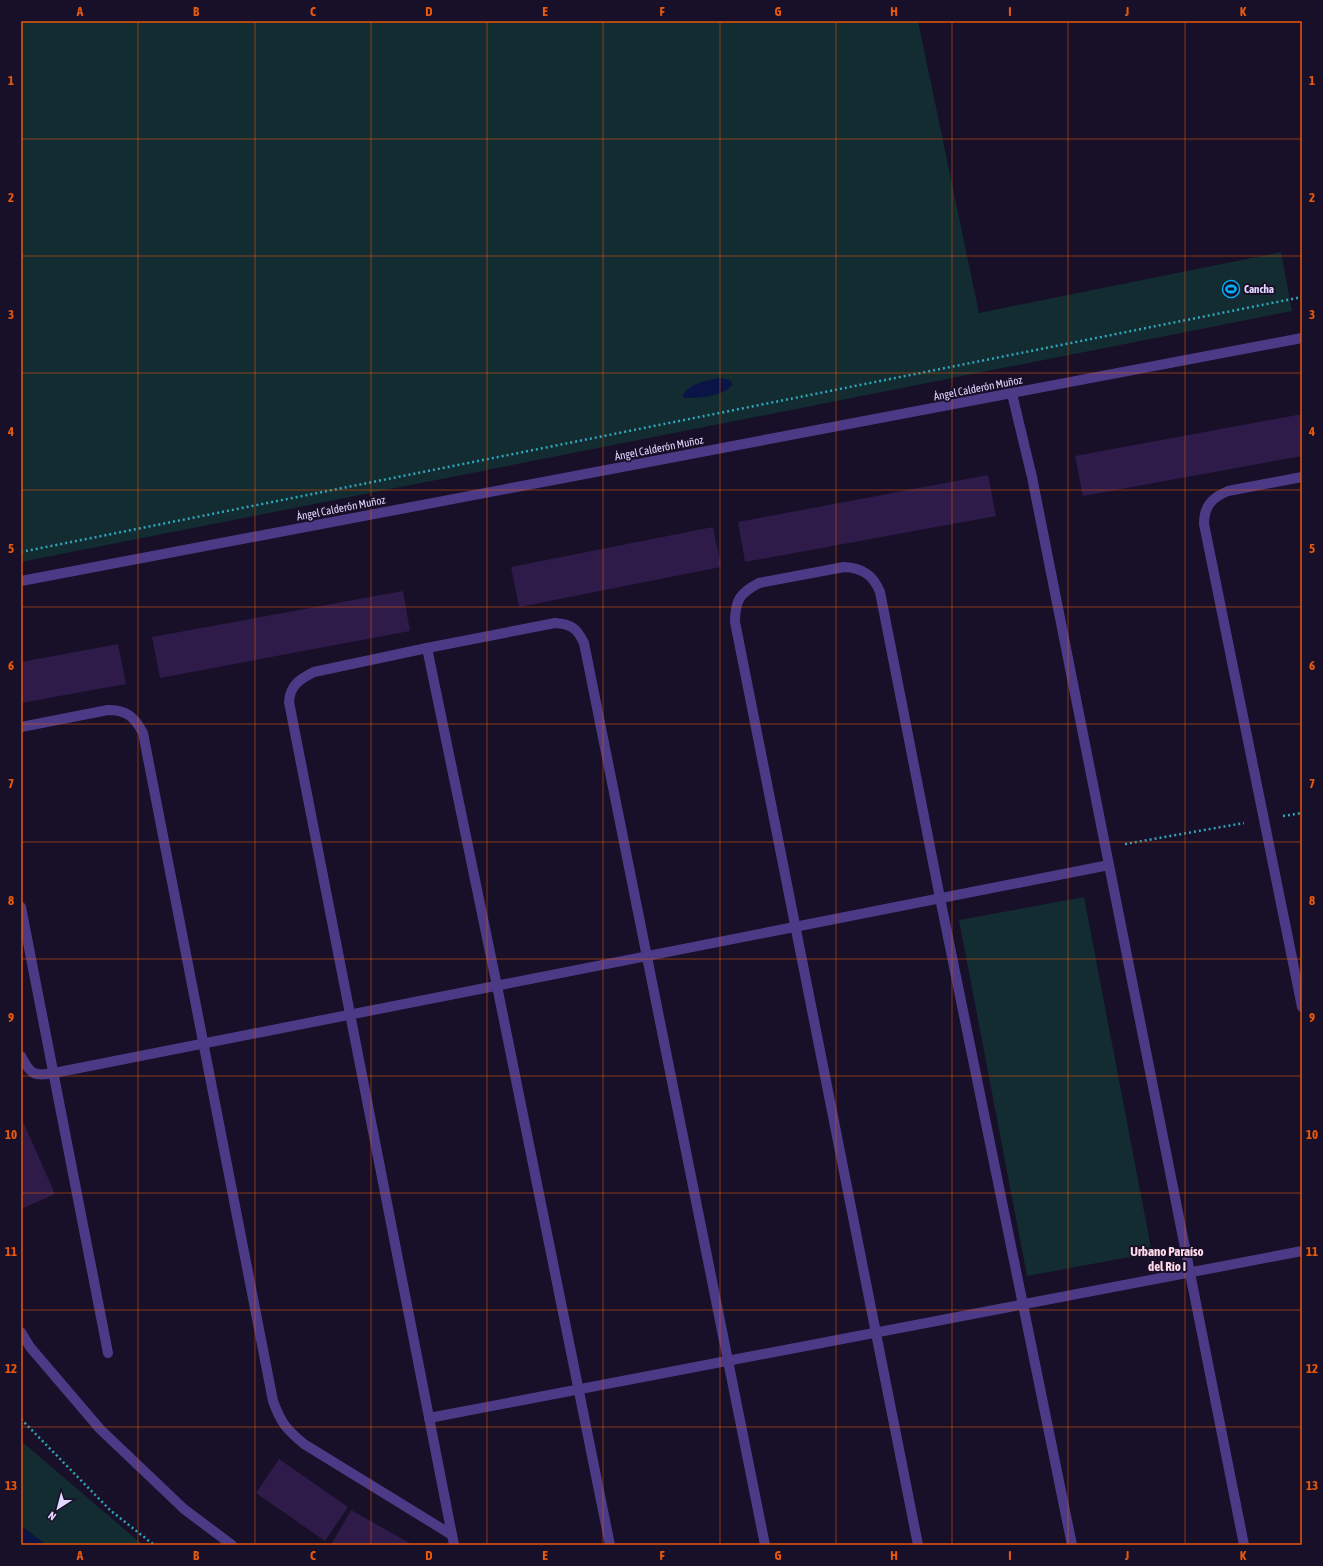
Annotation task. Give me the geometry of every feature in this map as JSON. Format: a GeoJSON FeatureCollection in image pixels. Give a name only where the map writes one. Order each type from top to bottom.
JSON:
{"type":"FeatureCollection","features":[{"type":"Feature","properties":{"kind":"street","name":"Ángel Calderón Muñoz"},"geometry":{"type":"LineString","coordinates":[[21,581],[1302,338]]}},
{"type":"Feature","properties":{"kind":"street"},"geometry":{"type":"LineString","coordinates":[[1012,394],[1032,477],[1244,1545]]}},
{"type":"Feature","properties":{"kind":"street"},"geometry":{"type":"LineString","coordinates":[[1302,477],[1228,491],[1217,495],[1210,503],[1204,514],[1204,524],[1302,1007]]}},
{"type":"Feature","properties":{"kind":"street"},"geometry":{"type":"LineString","coordinates":[[918,1545],[735,622],[735,608],[740,597],[750,588],[759,583],[844,567],[855,568],[865,572],[875,581],[880,592],[940,898],[1072,1545]]}},
{"type":"Feature","properties":{"kind":"street"},"geometry":{"type":"LineString","coordinates":[[453,1540],[349,1015],[289,702],[290,693],[295,684],[302,678],[314,672],[555,623],[574,627],[580,634],[584,643],[765,1545]]}},
{"type":"Feature","properties":{"kind":"street"},"geometry":{"type":"LineString","coordinates":[[427,648],[610,1545]]}},
{"type":"Feature","properties":{"kind":"street"},"geometry":{"type":"LineString","coordinates":[[21,728],[108,710],[118,710],[130,715],[138,723],[143,733],[273,1401],[279,1418],[304,1444],[453,1540]]}},
{"type":"Feature","properties":{"kind":"street"},"geometry":{"type":"LineString","coordinates":[[21,1056],[30,1071],[36,1075],[42,1076],[1109,865]]}},
{"type":"Feature","properties":{"kind":"street"},"geometry":{"type":"LineString","coordinates":[[21,907],[25,946],[54,1073],[108,1353]]}},
{"type":"Feature","properties":{"kind":"street"},"geometry":{"type":"LineString","coordinates":[[430,1418],[1302,1251]]}},
{"type":"Feature","properties":{"kind":"street"},"geometry":{"type":"LineString","coordinates":[[21,1332],[30,1346],[100,1429],[184,1509],[232,1545]]}},
{"type":"Feature","properties":{"kind":"path"},"geometry":{"type":"LineString","coordinates":[[21,552],[1302,297]]}},
{"type":"Feature","properties":{"kind":"path"},"geometry":{"type":"LineString","coordinates":[[1106,848],[1302,813]]}},
{"type":"Feature","properties":{"kind":"path"},"geometry":{"type":"LineString","coordinates":[[21,1419],[110,1510],[154,1545]]}},
{"type":"Feature","properties":{"kind":"green space"},"geometry":{"type":"Polygon","coordinates":[[[21,21],[918,21],[979,313],[1281,252],[1292,311],[21,562],[21,21]]]}},
{"type":"Feature","properties":{"kind":"green space"},"geometry":{"type":"Polygon","coordinates":[[[1084,897],[1152,1253],[1027,1276],[959,920],[1084,897]]]}},
{"type":"Feature","properties":{"kind":"green space"},"geometry":{"type":"Polygon","coordinates":[[[21,1441],[143,1545],[46,1545],[21,1526],[21,1441]]]}},
{"type":"Feature","properties":{"kind":"shaded area"},"geometry":{"type":"Polygon","coordinates":[[[719,378],[729,380],[732,382],[732,385],[723,392],[717,394],[703,397],[684,398],[683,395],[686,391],[694,385],[719,378]]]}},
{"type":"Feature","properties":{"kind":"shaded area"},"geometry":{"type":"Polygon","coordinates":[[[21,1526],[46,1545],[21,1545],[21,1526]]]}},
{"type":"Feature","properties":{"kind":"building"},"geometry":{"type":"Polygon","coordinates":[[[1302,414],[1302,456],[1083,496],[1075,456],[1302,414]]]}},
{"type":"Feature","properties":{"kind":"building"},"geometry":{"type":"Polygon","coordinates":[[[988,475],[996,516],[745,562],[738,522],[988,475]]]}},
{"type":"Feature","properties":{"kind":"building"},"geometry":{"type":"Polygon","coordinates":[[[713,527],[721,567],[519,607],[511,567],[713,527]]]}},
{"type":"Feature","properties":{"kind":"building"},"geometry":{"type":"Polygon","coordinates":[[[403,591],[410,631],[160,678],[152,637],[403,591]]]}},
{"type":"Feature","properties":{"kind":"building"},"geometry":{"type":"Polygon","coordinates":[[[118,644],[126,684],[21,703],[21,662],[118,644]]]}},
{"type":"Feature","properties":{"kind":"building"},"geometry":{"type":"Polygon","coordinates":[[[21,1117],[55,1194],[21,1209],[21,1117]]]}},
{"type":"Feature","properties":{"kind":"building"},"geometry":{"type":"Polygon","coordinates":[[[279,1459],[348,1507],[325,1541],[256,1493],[279,1459]]]}},
{"type":"Feature","properties":{"kind":"building"},"geometry":{"type":"Polygon","coordinates":[[[351,1510],[413,1545],[331,1545],[351,1510]]]}},
{"type":"Feature","properties":{"kind":"place","name":"Cancha"},"geometry":{"type":"Point","coordinates":[1231,289]}},
{"type":"Feature","properties":{"kind":"district","name":"Urbano Paraíso del Río I"},"geometry":{"type":"Point","coordinates":[1167,1258]}}]}
